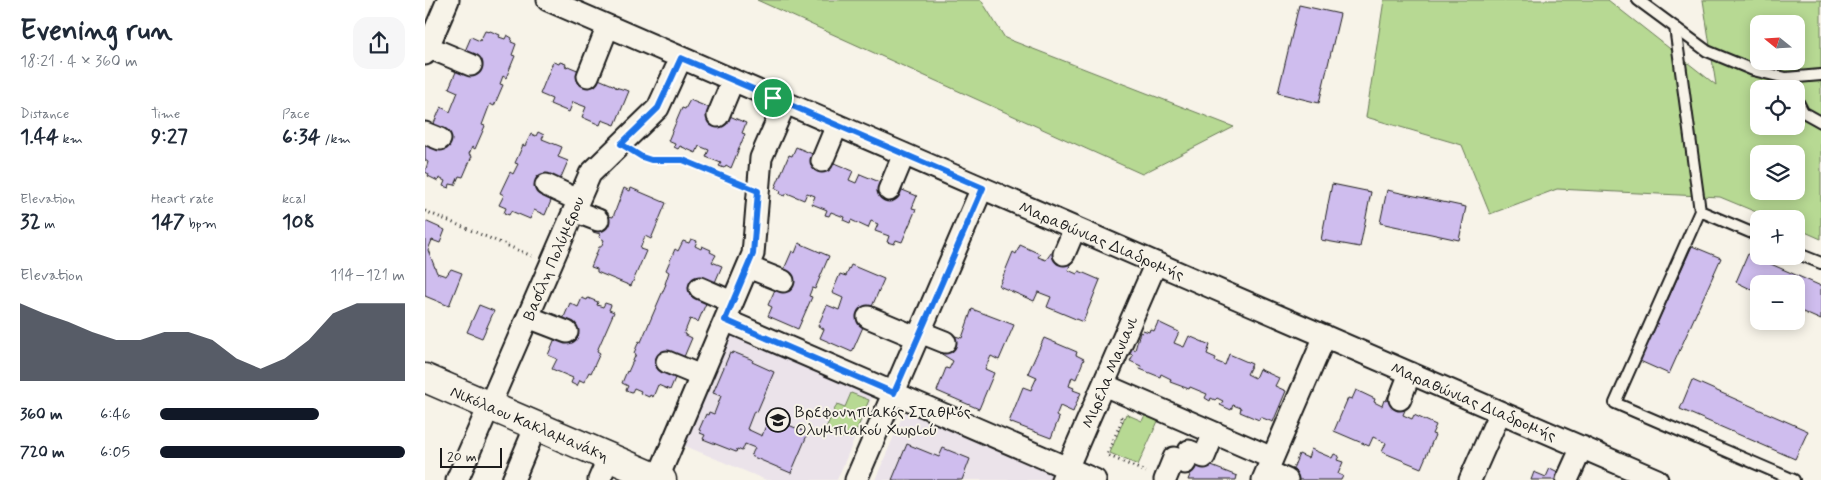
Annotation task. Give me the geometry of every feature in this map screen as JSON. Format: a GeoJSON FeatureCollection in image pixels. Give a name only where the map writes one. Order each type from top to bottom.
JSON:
{"type":"FeatureCollection","features":[{"type":"Feature","properties":{"kind":"street"},"geometry":{"type":"LineString","coordinates":[[448,0],[426,50],[471,65]]}},
{"type":"Feature","properties":{"kind":"street","name":"Μαραθώνιας Διαδρομής"},"geometry":{"type":"LineString","coordinates":[[548,0],[1657,480]]}},
{"type":"Feature","properties":{"kind":"street"},"geometry":{"type":"LineString","coordinates":[[588,76],[608,26]]}},
{"type":"Feature","properties":{"kind":"street","name":"Βασίλη Πολύμερου"},"geometry":{"type":"LineString","coordinates":[[457,480],[589,174],[658,108],[681,58]]}},
{"type":"Feature","properties":{"kind":"street"},"geometry":{"type":"LineString","coordinates":[[718,116],[733,80]]}},
{"type":"Feature","properties":{"kind":"street"},"geometry":{"type":"LineString","coordinates":[[659,479],[753,254],[761,158],[785,103]]}},
{"type":"Feature","properties":{"kind":"street"},"geometry":{"type":"LineString","coordinates":[[822,161],[837,125]]}},
{"type":"Feature","properties":{"kind":"street"},"geometry":{"type":"LineString","coordinates":[[889,190],[904,154]]}},
{"type":"Feature","properties":{"kind":"street"},"geometry":{"type":"LineString","coordinates":[[546,185],[598,220]]}},
{"type":"Feature","properties":{"kind":"street"},"geometry":{"type":"LineString","coordinates":[[857,480],[983,188]]}},
{"type":"Feature","properties":{"kind":"street"},"geometry":{"type":"LineString","coordinates":[[1064,254],[1075,228]]}},
{"type":"Feature","properties":{"kind":"street","name":"Μιρελα Μανιανι"},"geometry":{"type":"LineString","coordinates":[[1065,474],[1086,403],[1104,385],[1156,263]]}},
{"type":"Feature","properties":{"kind":"street"},"geometry":{"type":"LineString","coordinates":[[747,267],[783,281]]}},
{"type":"Feature","properties":{"kind":"street"},"geometry":{"type":"LineString","coordinates":[[700,288],[729,311],[894,393],[1065,474],[1095,480]]}},
{"type":"Feature","properties":{"kind":"street"},"geometry":{"type":"LineString","coordinates":[[528,316],[567,332]]}},
{"type":"Feature","properties":{"kind":"street"},"geometry":{"type":"LineString","coordinates":[[868,316],[919,335],[945,342]]}},
{"type":"Feature","properties":{"kind":"street"},"geometry":{"type":"LineString","coordinates":[[1267,470],[1325,336]]}},
{"type":"Feature","properties":{"kind":"street"},"geometry":{"type":"LineString","coordinates":[[667,362],[701,376]]}},
{"type":"Feature","properties":{"kind":"street"},"geometry":{"type":"LineString","coordinates":[[1400,399],[1411,373]]}},
{"type":"Feature","properties":{"kind":"street","name":"Νικόλαου Κακλαμανάκη"},"geometry":{"type":"LineString","coordinates":[[425,378],[536,426],[604,469],[659,479]]}},
{"type":"Feature","properties":{"kind":"street"},"geometry":{"type":"LineString","coordinates":[[1104,385],[1214,433],[1267,470],[1287,480]]}},
{"type":"Feature","properties":{"kind":"street"},"geometry":{"type":"LineString","coordinates":[[1470,480],[1500,412]]}},
{"type":"Feature","properties":{"kind":"street"},"geometry":{"type":"LineString","coordinates":[[513,480],[536,426]]}},
{"type":"Feature","properties":{"kind":"street"},"geometry":{"type":"LineString","coordinates":[[1165,480],[1174,458],[1185,463],[1189,451],[1204,457],[1214,433]]}},
{"type":"Feature","properties":{"kind":"street"},"geometry":{"type":"LineString","coordinates":[[1567,480],[1582,447]]}},
{"type":"Feature","properties":{"kind":"lane"},"geometry":{"type":"LineString","coordinates":[[1638,0],[1707,51],[1753,70],[1787,78],[1821,75]]}},
{"type":"Feature","properties":{"kind":"lane"},"geometry":{"type":"LineString","coordinates":[[1675,27],[1700,211],[1615,403],[1793,480]]}},
{"type":"Feature","properties":{"kind":"lane"},"geometry":{"type":"LineString","coordinates":[[1805,113],[1821,122]]}},
{"type":"Feature","properties":{"kind":"lane"},"geometry":{"type":"LineString","coordinates":[[1700,211],[1750,232]]}},
{"type":"Feature","properties":{"kind":"lane"},"geometry":{"type":"LineString","coordinates":[[1805,257],[1821,264]]}},
{"type":"Feature","properties":{"kind":"path"},"geometry":{"type":"LineString","coordinates":[[621,144],[642,157],[651,160],[683,160],[758,191]]}},
{"type":"Feature","properties":{"kind":"path"},"geometry":{"type":"LineString","coordinates":[[425,211],[551,264]]}},
{"type":"Feature","properties":{"kind":"path"},"geometry":{"type":"LineString","coordinates":[[1086,403],[1123,418],[1107,455],[1165,480]]}},
{"type":"Feature","properties":{"kind":"shaded area","name":"Βρεφονηπιακός Σταθμός Ολυμπιακού Χωριού"},"geometry":{"type":"Polygon","coordinates":[[[730,334],[873,395],[837,480],[766,480],[683,445],[730,334]]]}},
{"type":"Feature","properties":{"kind":"shaded area"},"geometry":{"type":"Polygon","coordinates":[[[907,412],[1051,472],[1053,475],[1052,480],[875,480],[903,415],[907,412]]]}},
{"type":"Feature","properties":{"kind":"green space"},"geometry":{"type":"Polygon","coordinates":[[[757,0],[981,0],[1005,38],[1234,127],[1142,174],[757,0]]]}},
{"type":"Feature","properties":{"kind":"green space"},"geometry":{"type":"Polygon","coordinates":[[[1384,0],[1608,0],[1716,85],[1703,0],[1821,0],[1821,239],[1805,232],[1805,210],[1751,210],[1720,197],[1557,189],[1490,214],[1462,145],[1366,117],[1384,0]]]}},
{"type":"Feature","properties":{"kind":"green space"},"geometry":{"type":"Polygon","coordinates":[[[851,393],[869,400],[854,437],[845,434],[843,438],[825,430],[837,404],[845,407],[851,393]]]}},
{"type":"Feature","properties":{"kind":"green space"},"geometry":{"type":"Polygon","coordinates":[[[1146,413],[1159,419],[1138,465],[1110,453],[1126,414],[1142,421],[1146,413]]]}},
{"type":"Feature","properties":{"kind":"building"},"geometry":{"type":"Polygon","coordinates":[[[1299,5],[1340,14],[1319,103],[1278,93],[1299,5]]]}},
{"type":"Feature","properties":{"kind":"building"},"geometry":{"type":"Polygon","coordinates":[[[485,31],[500,35],[499,37],[505,39],[507,35],[512,38],[511,42],[516,44],[512,55],[515,56],[506,78],[503,76],[500,84],[503,85],[494,106],[490,104],[482,125],[485,126],[475,149],[472,147],[469,154],[472,156],[463,177],[459,176],[455,185],[450,184],[449,188],[443,186],[445,181],[439,178],[438,181],[428,176],[429,174],[425,172],[428,162],[425,160],[425,144],[441,107],[450,112],[458,92],[449,88],[471,37],[480,41],[485,31]]]}},
{"type":"Feature","properties":{"kind":"building"},"geometry":{"type":"Polygon","coordinates":[[[553,62],[566,64],[565,66],[567,67],[629,91],[615,125],[602,120],[600,125],[582,117],[586,107],[573,102],[569,112],[550,104],[552,99],[540,94],[553,62]]]}},
{"type":"Feature","properties":{"kind":"building"},"geometry":{"type":"Polygon","coordinates":[[[690,100],[712,109],[708,119],[711,120],[725,114],[746,123],[742,133],[745,134],[731,168],[726,165],[724,168],[719,166],[721,163],[706,157],[709,150],[699,146],[696,153],[680,146],[678,149],[674,147],[675,144],[668,141],[682,108],[685,109],[690,100]]]}},
{"type":"Feature","properties":{"kind":"building"},"geometry":{"type":"Polygon","coordinates":[[[538,132],[544,135],[542,139],[562,147],[558,157],[568,161],[545,215],[534,210],[530,219],[511,211],[509,215],[504,213],[506,208],[499,205],[504,195],[500,193],[510,172],[513,174],[518,164],[515,163],[523,145],[525,146],[531,134],[536,136],[538,132]]]}},
{"type":"Feature","properties":{"kind":"building"},"geometry":{"type":"Polygon","coordinates":[[[796,147],[853,171],[849,180],[856,183],[860,174],[882,183],[877,192],[881,194],[895,187],[917,196],[912,208],[916,209],[902,242],[896,240],[894,244],[887,242],[889,236],[875,231],[878,224],[871,221],[868,228],[851,220],[850,223],[843,220],[844,217],[831,212],[829,216],[825,215],[827,210],[812,204],[815,196],[807,193],[804,200],[787,193],[785,196],[780,194],[781,191],[775,188],[789,155],[792,156],[796,147]]]}},
{"type":"Feature","properties":{"kind":"building"},"geometry":{"type":"Polygon","coordinates":[[[1332,184],[1371,192],[1360,247],[1321,240],[1332,184]]]}},
{"type":"Feature","properties":{"kind":"building"},"geometry":{"type":"Polygon","coordinates":[[[624,188],[630,191],[631,188],[666,203],[651,239],[645,236],[640,249],[646,251],[631,286],[597,272],[597,269],[591,267],[604,240],[599,237],[600,234],[593,232],[601,214],[613,217],[624,188]]]}},
{"type":"Feature","properties":{"kind":"building"},"geometry":{"type":"Polygon","coordinates":[[[1387,190],[1466,207],[1459,240],[1380,223],[1387,190]]]}},
{"type":"Feature","properties":{"kind":"building"},"geometry":{"type":"Polygon","coordinates":[[[425,221],[445,230],[440,243],[432,240],[428,250],[437,273],[446,276],[451,269],[462,273],[449,306],[425,296],[425,221]]]}},
{"type":"Feature","properties":{"kind":"building"},"geometry":{"type":"Polygon","coordinates":[[[691,239],[697,241],[695,246],[701,249],[702,246],[711,250],[710,252],[716,255],[712,262],[722,266],[698,322],[690,319],[684,334],[692,338],[670,390],[658,385],[653,397],[650,395],[649,397],[634,388],[632,392],[626,390],[628,386],[622,383],[636,354],[634,353],[639,341],[641,342],[666,284],[669,272],[666,270],[675,249],[678,251],[683,241],[689,243],[691,239]]]}},
{"type":"Feature","properties":{"kind":"building"},"geometry":{"type":"Polygon","coordinates":[[[799,243],[829,256],[815,289],[812,288],[809,296],[812,297],[798,329],[768,316],[772,307],[768,305],[792,251],[795,253],[799,243]]]}},
{"type":"Feature","properties":{"kind":"building"},"geometry":{"type":"Polygon","coordinates":[[[1020,245],[1040,254],[1038,257],[1046,260],[1054,249],[1073,258],[1068,270],[1077,274],[1079,271],[1100,280],[1083,322],[1047,307],[1051,297],[1038,292],[1034,301],[999,286],[1013,252],[1016,254],[1020,245]]]}},
{"type":"Feature","properties":{"kind":"building"},"geometry":{"type":"Polygon","coordinates":[[[1692,246],[1721,258],[1669,374],[1640,361],[1692,246]]]}},
{"type":"Feature","properties":{"kind":"building"},"geometry":{"type":"Polygon","coordinates":[[[1748,254],[1750,255],[1750,265],[1773,265],[1796,275],[1750,275],[1750,289],[1736,282],[1748,254]]]}},
{"type":"Feature","properties":{"kind":"building"},"geometry":{"type":"Polygon","coordinates":[[[851,265],[884,279],[852,352],[820,338],[824,329],[818,326],[827,305],[839,310],[843,298],[832,293],[840,274],[846,276],[851,265]]]}},
{"type":"Feature","properties":{"kind":"building"},"geometry":{"type":"Polygon","coordinates":[[[1805,279],[1821,286],[1821,320],[1805,313],[1805,279]]]}},
{"type":"Feature","properties":{"kind":"building"},"geometry":{"type":"Polygon","coordinates":[[[582,298],[598,302],[597,305],[603,307],[605,303],[611,305],[609,310],[614,312],[597,351],[600,353],[591,373],[589,372],[584,382],[580,380],[577,386],[571,383],[573,378],[552,369],[557,359],[548,355],[570,303],[578,307],[582,298]]]}},
{"type":"Feature","properties":{"kind":"building"},"geometry":{"type":"Polygon","coordinates":[[[479,305],[494,311],[482,338],[467,332],[479,305]]]}},
{"type":"Feature","properties":{"kind":"building"},"geometry":{"type":"Polygon","coordinates":[[[972,309],[1014,325],[999,360],[991,356],[985,369],[994,373],[979,409],[937,391],[946,368],[949,369],[953,361],[940,353],[948,334],[962,338],[972,309]]]}},
{"type":"Feature","properties":{"kind":"building"},"geometry":{"type":"Polygon","coordinates":[[[1158,322],[1179,332],[1174,343],[1184,347],[1189,336],[1210,345],[1207,354],[1216,358],[1215,361],[1225,365],[1229,354],[1252,364],[1247,374],[1255,378],[1259,369],[1279,378],[1275,386],[1286,391],[1273,422],[1260,417],[1259,420],[1240,412],[1241,408],[1233,405],[1231,410],[1220,405],[1223,401],[1217,398],[1215,400],[1211,398],[1210,401],[1205,398],[1207,394],[1170,382],[1171,379],[1161,374],[1160,377],[1140,369],[1141,366],[1130,361],[1133,355],[1128,353],[1131,348],[1135,350],[1140,332],[1142,333],[1143,330],[1149,332],[1150,329],[1154,331],[1158,322]]]}},
{"type":"Feature","properties":{"kind":"building"},"geometry":{"type":"Polygon","coordinates":[[[1044,338],[1077,352],[1076,355],[1084,359],[1076,379],[1072,377],[1069,386],[1081,393],[1073,412],[1060,406],[1056,416],[1059,418],[1051,438],[1009,422],[1023,387],[1031,390],[1037,377],[1028,373],[1044,338]]]}},
{"type":"Feature","properties":{"kind":"building"},"geometry":{"type":"Polygon","coordinates":[[[733,352],[753,360],[752,362],[774,372],[757,412],[754,411],[747,429],[762,436],[769,417],[808,433],[791,473],[751,456],[755,448],[745,444],[742,451],[737,449],[736,452],[703,439],[705,435],[700,433],[701,431],[699,430],[706,414],[708,415],[709,412],[714,414],[721,396],[713,393],[730,353],[732,354],[733,352]]]}},
{"type":"Feature","properties":{"kind":"building"},"geometry":{"type":"Polygon","coordinates":[[[1692,380],[1808,431],[1795,459],[1680,409],[1692,380]]]}},
{"type":"Feature","properties":{"kind":"building"},"geometry":{"type":"Polygon","coordinates":[[[1356,390],[1375,399],[1374,402],[1382,406],[1389,394],[1408,402],[1403,415],[1412,419],[1414,415],[1436,425],[1432,434],[1435,435],[1421,468],[1382,452],[1386,443],[1373,437],[1369,446],[1334,431],[1348,398],[1352,399],[1356,390]]]}},
{"type":"Feature","properties":{"kind":"building"},"geometry":{"type":"Polygon","coordinates":[[[907,444],[939,457],[943,448],[970,459],[962,480],[892,480],[907,444]]]}},
{"type":"Feature","properties":{"kind":"building"},"geometry":{"type":"Polygon","coordinates":[[[1311,449],[1332,458],[1334,454],[1339,456],[1337,460],[1343,462],[1338,474],[1343,476],[1341,480],[1298,480],[1290,476],[1299,454],[1308,458],[1311,449]]]}},
{"type":"Feature","properties":{"kind":"building"},"geometry":{"type":"Polygon","coordinates":[[[1196,460],[1237,476],[1236,480],[1188,480],[1196,460]]]}},
{"type":"Feature","properties":{"kind":"building"},"geometry":{"type":"Polygon","coordinates":[[[1550,468],[1564,475],[1562,480],[1531,480],[1534,472],[1546,477],[1550,468]]]}},
{"type":"Feature","properties":{"kind":"place","name":"Βρεφονηπιακός Σταθμός Ολυμπιακού Χωριού"},"geometry":{"type":"Point","coordinates":[778,420]}},
{"type":"Feature","properties":{"kind":"route"},"geometry":{"type":"LineString","coordinates":[[681,58],[773,98],[983,188],[894,393],[725,320],[753,254],[758,191],[683,160],[651,160],[642,157],[621,144],[658,108],[681,58]]}}]}
